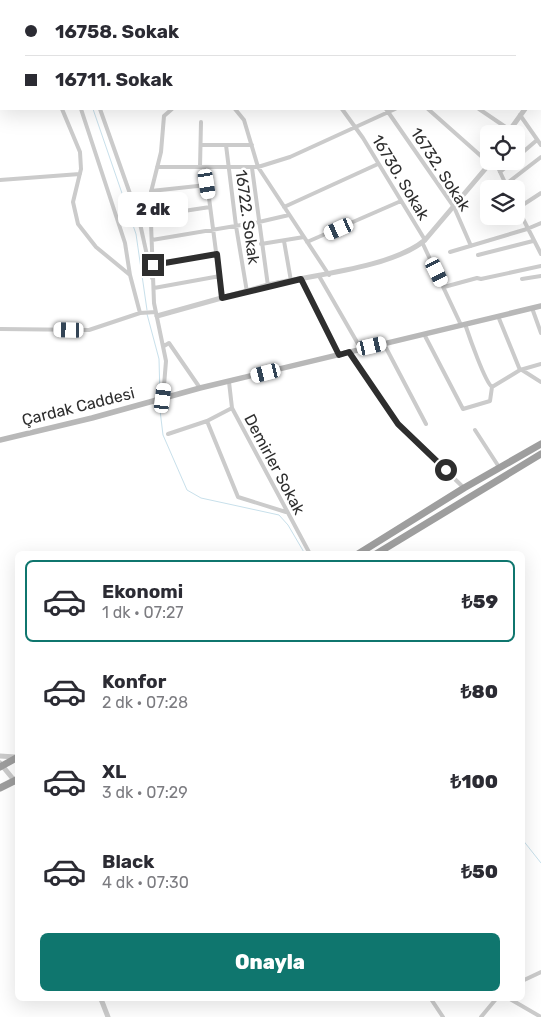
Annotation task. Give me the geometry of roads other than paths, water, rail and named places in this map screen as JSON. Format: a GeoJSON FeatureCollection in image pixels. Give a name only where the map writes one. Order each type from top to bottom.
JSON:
{"type":"FeatureCollection","features":[{"type":"Feature","properties":{"kind":"highway"},"geometry":{"type":"LineString","coordinates":[[363,551],[464,488],[541,444]]}},
{"type":"Feature","properties":{"kind":"highway"},"geometry":{"type":"LineString","coordinates":[[381,551],[541,454]]}},
{"type":"Feature","properties":{"kind":"highway"},"geometry":{"type":"LineString","coordinates":[[1,765],[15,758]]}},
{"type":"Feature","properties":{"kind":"highway"},"geometry":{"type":"LineString","coordinates":[[0,788],[15,782]]}},
{"type":"Feature","properties":{"kind":"main road","name":"Çardak Caddesi"},"geometry":{"type":"LineString","coordinates":[[0,440],[200,388],[541,306]]}},
{"type":"Feature","properties":{"kind":"street"},"geometry":{"type":"LineString","coordinates":[[62,110],[80,152],[80,174],[73,202],[78,224],[92,244],[130,275]]}},
{"type":"Feature","properties":{"kind":"street"},"geometry":{"type":"LineString","coordinates":[[81,110],[125,243],[130,275],[141,313]]}},
{"type":"Feature","properties":{"kind":"street"},"geometry":{"type":"LineString","coordinates":[[100,110],[139,219],[154,288]]}},
{"type":"Feature","properties":{"kind":"street"},"geometry":{"type":"LineString","coordinates":[[162,399],[166,372],[164,346],[156,314],[151,191],[163,140],[164,116],[171,110]]}},
{"type":"Feature","properties":{"kind":"street"},"geometry":{"type":"LineString","coordinates":[[236,110],[244,120],[258,167],[329,274]]}},
{"type":"Feature","properties":{"kind":"street","name":"16730. Sokak"},"geometry":{"type":"LineString","coordinates":[[343,110],[356,127],[424,241],[482,366],[484,378],[492,387]]}},
{"type":"Feature","properties":{"kind":"street"},"geometry":{"type":"LineString","coordinates":[[157,167],[258,167],[290,157],[356,127],[387,110]]}},
{"type":"Feature","properties":{"kind":"street","name":"16732. Sokak"},"geometry":{"type":"LineString","coordinates":[[387,110],[454,207],[471,246]]}},
{"type":"Feature","properties":{"kind":"street"},"geometry":{"type":"LineString","coordinates":[[429,110],[480,152]]}},
{"type":"Feature","properties":{"kind":"street"},"geometry":{"type":"LineString","coordinates":[[479,110],[499,125]]}},
{"type":"Feature","properties":{"kind":"street"},"geometry":{"type":"LineString","coordinates":[[513,125],[524,110]]}},
{"type":"Feature","properties":{"kind":"street"},"geometry":{"type":"LineString","coordinates":[[520,115],[541,145]]}},
{"type":"Feature","properties":{"kind":"street"},"geometry":{"type":"LineString","coordinates":[[201,122],[202,167],[207,184],[222,298]]}},
{"type":"Feature","properties":{"kind":"street"},"geometry":{"type":"LineString","coordinates":[[525,150],[537,140]]}},
{"type":"Feature","properties":{"kind":"street"},"geometry":{"type":"LineString","coordinates":[[201,145],[252,145]]}},
{"type":"Feature","properties":{"kind":"street","name":"16722. Sokak"},"geometry":{"type":"LineString","coordinates":[[226,146],[247,292]]}},
{"type":"Feature","properties":{"kind":"street"},"geometry":{"type":"LineString","coordinates":[[514,180],[541,157]]}},
{"type":"Feature","properties":{"kind":"street"},"geometry":{"type":"LineString","coordinates":[[284,207],[378,164]]}},
{"type":"Feature","properties":{"kind":"street"},"geometry":{"type":"LineString","coordinates":[[252,168],[268,286]]}},
{"type":"Feature","properties":{"kind":"street"},"geometry":{"type":"LineString","coordinates":[[0,329],[89,330],[141,313],[150,312],[156,314],[268,286],[329,274],[392,256],[424,241],[485,170]]}},
{"type":"Feature","properties":{"kind":"street"},"geometry":{"type":"LineString","coordinates":[[502,170],[500,172],[504,180]]}},
{"type":"Feature","properties":{"kind":"street"},"geometry":{"type":"LineString","coordinates":[[0,180],[80,174]]}},
{"type":"Feature","properties":{"kind":"street"},"geometry":{"type":"LineString","coordinates":[[151,191],[207,184]]}},
{"type":"Feature","properties":{"kind":"street"},"geometry":{"type":"LineString","coordinates":[[525,202],[541,193]]}},
{"type":"Feature","properties":{"kind":"street"},"geometry":{"type":"LineString","coordinates":[[307,242],[402,202]]}},
{"type":"Feature","properties":{"kind":"street"},"geometry":{"type":"LineString","coordinates":[[151,216],[210,207]]}},
{"type":"Feature","properties":{"kind":"street"},"geometry":{"type":"LineString","coordinates":[[152,240],[259,222],[289,215]]}},
{"type":"Feature","properties":{"kind":"street"},"geometry":{"type":"LineString","coordinates":[[525,223],[541,254]]}},
{"type":"Feature","properties":{"kind":"street"},"geometry":{"type":"LineString","coordinates":[[450,252],[528,229],[541,223]]}},
{"type":"Feature","properties":{"kind":"street"},"geometry":{"type":"LineString","coordinates":[[262,244],[304,237]]}},
{"type":"Feature","properties":{"kind":"street"},"geometry":{"type":"LineString","coordinates":[[478,255],[533,240]]}},
{"type":"Feature","properties":{"kind":"street"},"geometry":{"type":"LineString","coordinates":[[284,241],[291,281]]}},
{"type":"Feature","properties":{"kind":"street"},"geometry":{"type":"LineString","coordinates":[[153,265],[217,254]]}},
{"type":"Feature","properties":{"kind":"street"},"geometry":{"type":"LineString","coordinates":[[444,287],[477,278],[481,279],[541,266]]}},
{"type":"Feature","properties":{"kind":"street"},"geometry":{"type":"LineString","coordinates":[[154,288],[220,276]]}},
{"type":"Feature","properties":{"kind":"street"},"geometry":{"type":"LineString","coordinates":[[319,276],[361,349]]}},
{"type":"Feature","properties":{"kind":"street"},"geometry":{"type":"LineString","coordinates":[[522,279],[541,276]]}},
{"type":"Feature","properties":{"kind":"street"},"geometry":{"type":"LineString","coordinates":[[301,279],[339,355]]}},
{"type":"Feature","properties":{"kind":"street"},"geometry":{"type":"LineString","coordinates":[[532,308],[541,333]]}},
{"type":"Feature","properties":{"kind":"street"},"geometry":{"type":"LineString","coordinates":[[498,316],[521,370],[541,382]]}},
{"type":"Feature","properties":{"kind":"street"},"geometry":{"type":"LineString","coordinates":[[424,334],[463,409],[490,401],[492,387],[521,370],[541,364]]}},
{"type":"Feature","properties":{"kind":"street"},"geometry":{"type":"LineString","coordinates":[[164,346],[169,343],[200,388]]}},
{"type":"Feature","properties":{"kind":"street"},"geometry":{"type":"LineString","coordinates":[[384,344],[426,424]]}},
{"type":"Feature","properties":{"kind":"street"},"geometry":{"type":"LineString","coordinates":[[349,352],[398,424],[464,488]]}},
{"type":"Feature","properties":{"kind":"street","name":"Demirler Sokak"},"geometry":{"type":"LineString","coordinates":[[228,382],[232,408],[308,551]]}},
{"type":"Feature","properties":{"kind":"street"},"geometry":{"type":"LineString","coordinates":[[168,434],[207,421],[232,408]]}},
{"type":"Feature","properties":{"kind":"street"},"geometry":{"type":"LineString","coordinates":[[207,421],[238,497],[286,512]]}},
{"type":"Feature","properties":{"kind":"street"},"geometry":{"type":"LineString","coordinates":[[475,430],[499,467]]}},
{"type":"Feature","properties":{"kind":"street"},"geometry":{"type":"LineString","coordinates":[[0,756],[15,757]]}},
{"type":"Feature","properties":{"kind":"street"},"geometry":{"type":"LineString","coordinates":[[1,765],[15,781]]}},
{"type":"Feature","properties":{"kind":"street"},"geometry":{"type":"LineString","coordinates":[[525,980],[541,972]]}},
{"type":"Feature","properties":{"kind":"street"},"geometry":{"type":"LineString","coordinates":[[102,1001],[108,1017]]}},
{"type":"Feature","properties":{"kind":"street"},"geometry":{"type":"LineString","coordinates":[[431,1001],[443,1017]]}},
{"type":"Feature","properties":{"kind":"street"},"geometry":{"type":"LineString","coordinates":[[481,1017],[494,1001]]}},
{"type":"Feature","properties":{"kind":"street"},"geometry":{"type":"LineString","coordinates":[[513,1001],[541,1017]]}},
{"type":"Feature","properties":{"kind":"waterway"},"geometry":{"type":"LineString","coordinates":[[93,110],[136,234],[147,310]]}},
{"type":"Feature","properties":{"kind":"waterway"},"geometry":{"type":"LineString","coordinates":[[147,314],[159,359],[160,396]]}},
{"type":"Feature","properties":{"kind":"waterway"},"geometry":{"type":"LineString","coordinates":[[159,402],[163,435],[187,490],[201,498],[279,515],[288,525],[303,551]]}},
{"type":"Feature","properties":{"kind":"waterway"},"geometry":{"type":"LineString","coordinates":[[525,843],[541,863]]}}]}
